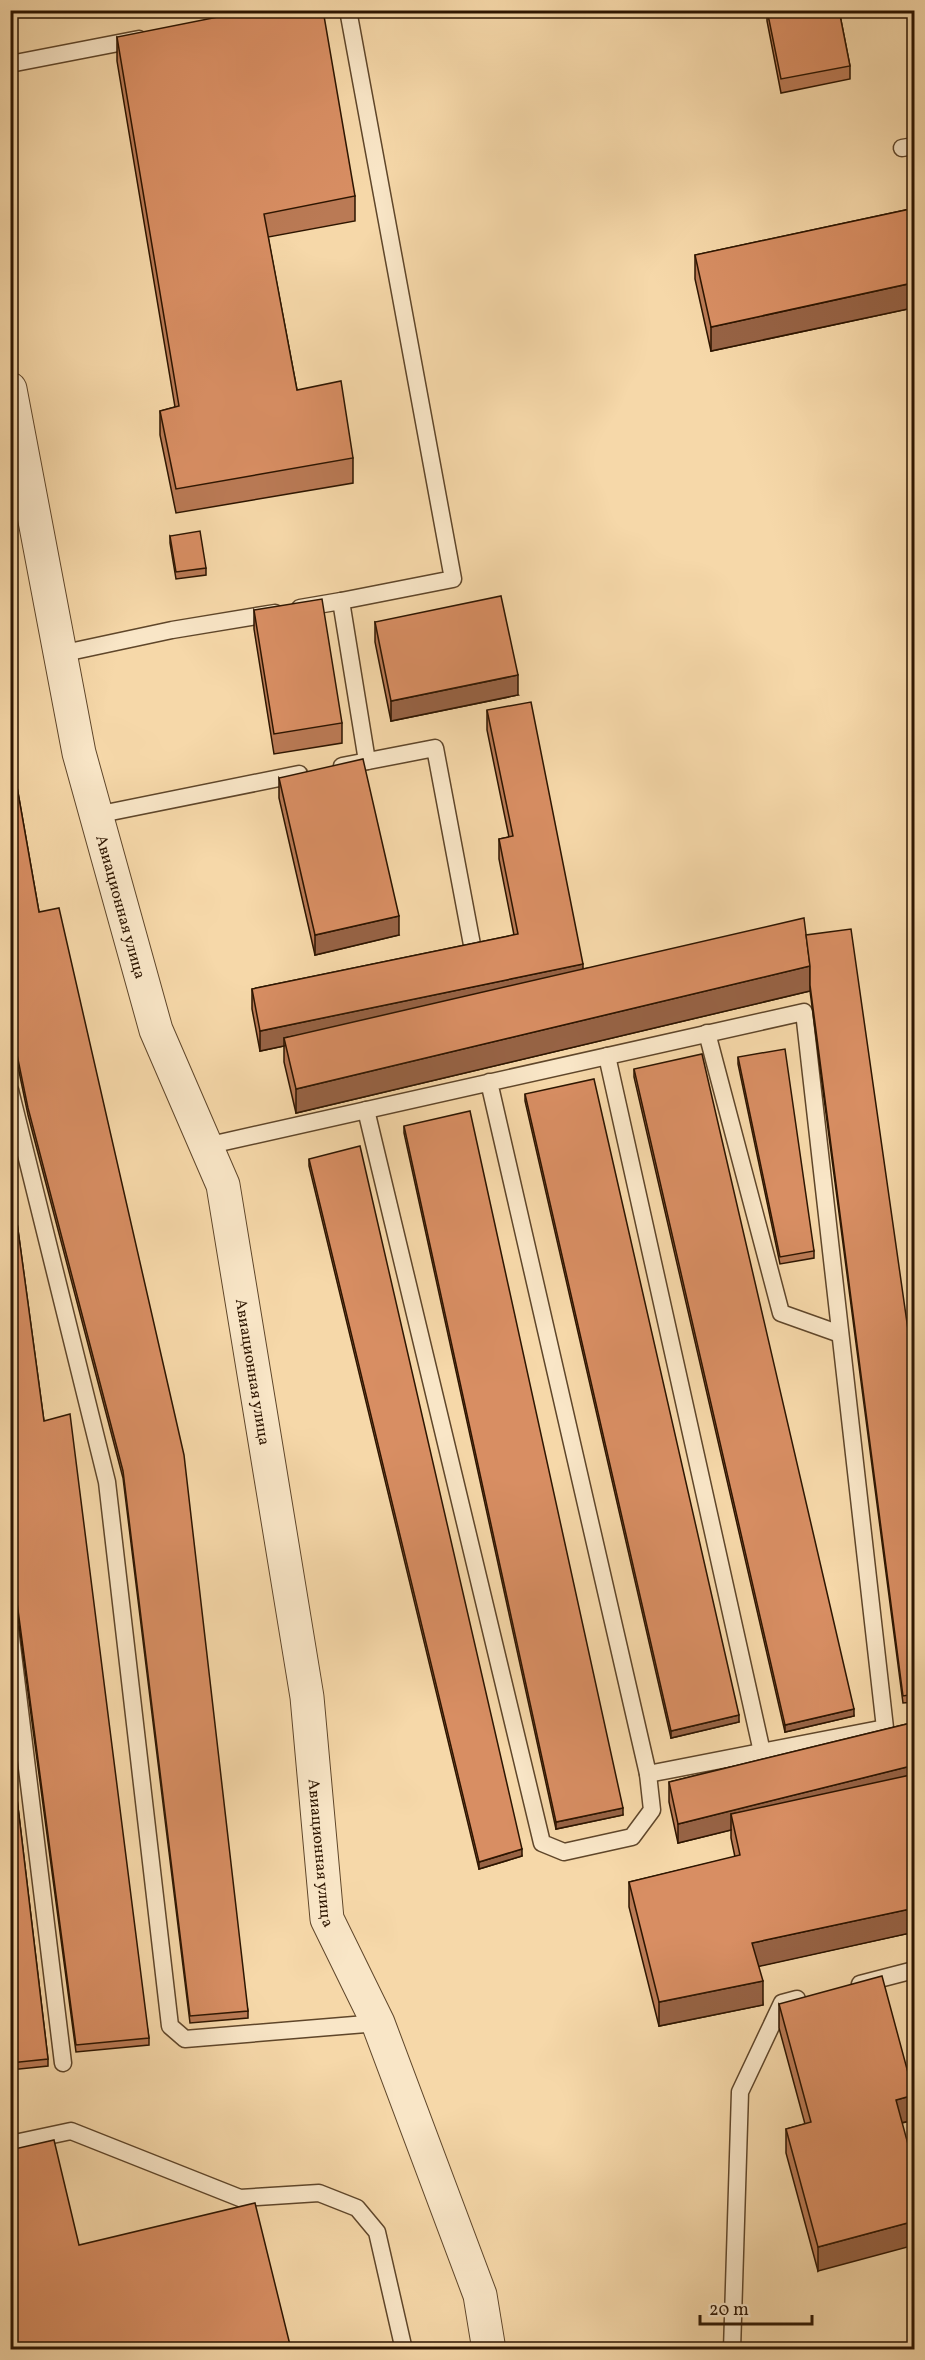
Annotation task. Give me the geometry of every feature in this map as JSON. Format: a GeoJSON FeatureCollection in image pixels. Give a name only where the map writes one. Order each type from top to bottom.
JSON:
{"type":"FeatureCollection","features":[{"type":"Feature","properties":{"kind":"street","name":"Авиационная улица"},"geometry":{"type":"LineString","coordinates":[[10,389],[79,753],[156,1030],[223,1185],[307,1697],[327,1919],[378,2023],[480,2295],[489,2349]]}},
{"type":"Feature","properties":{"kind":"lane"},"geometry":{"type":"LineString","coordinates":[[60,654],[172,630],[340,602],[453,579],[348,10]]}},
{"type":"Feature","properties":{"kind":"lane"},"geometry":{"type":"LineString","coordinates":[[10,64],[154,36]]}},
{"type":"Feature","properties":{"kind":"lane"},"geometry":{"type":"LineString","coordinates":[[340,602],[367,761]]}},
{"type":"Feature","properties":{"kind":"lane"},"geometry":{"type":"LineString","coordinates":[[96,815],[435,748],[473,950]]}},
{"type":"Feature","properties":{"kind":"lane"},"geometry":{"type":"LineString","coordinates":[[206,1146],[804,1012],[885,1728],[648,1774]]}},
{"type":"Feature","properties":{"kind":"lane"},"geometry":{"type":"LineString","coordinates":[[707,1033],[781,1313],[840,1334]]}},
{"type":"Feature","properties":{"kind":"lane"},"geometry":{"type":"LineString","coordinates":[[608,1056],[762,1752]]}},
{"type":"Feature","properties":{"kind":"lane"},"geometry":{"type":"LineString","coordinates":[[366,1110],[542,1843],[564,1852],[632,1837],[652,1810],[648,1774],[489,1082]]}},
{"type":"Feature","properties":{"kind":"lane"},"geometry":{"type":"LineString","coordinates":[[10,1090],[107,1482],[170,2026],[185,2039],[378,2023]]}},
{"type":"Feature","properties":{"kind":"lane"},"geometry":{"type":"LineString","coordinates":[[10,1629],[63,2063]]}},
{"type":"Feature","properties":{"kind":"lane"},"geometry":{"type":"LineString","coordinates":[[848,1987],[915,1970]]}},
{"type":"Feature","properties":{"kind":"lane"},"geometry":{"type":"LineString","coordinates":[[732,2349],[740,2092],[782,2003],[815,1995]]}},
{"type":"Feature","properties":{"kind":"lane"},"geometry":{"type":"LineString","coordinates":[[10,2144],[71,2131],[240,2198],[319,2193],[357,2208],[377,2232],[404,2349]]}},
{"type":"Feature","properties":{"kind":"building"},"geometry":{"type":"Polygon","coordinates":[[[253,10],[323,10],[355,196],[264,214],[297,390],[341,381],[353,458],[176,489],[160,411],[179,406],[117,37],[253,10]]]}},
{"type":"Feature","properties":{"kind":"building"},"geometry":{"type":"Polygon","coordinates":[[[767,10],[839,10],[850,66],[781,79],[767,10]]]}},
{"type":"Feature","properties":{"kind":"building"},"geometry":{"type":"Polygon","coordinates":[[[915,208],[915,316],[908,284],[711,327],[695,255],[915,208]]]}},
{"type":"Feature","properties":{"kind":"building"},"geometry":{"type":"Polygon","coordinates":[[[200,531],[206,568],[176,572],[170,536],[200,531]]]}},
{"type":"Feature","properties":{"kind":"building"},"geometry":{"type":"Polygon","coordinates":[[[501,596],[518,675],[391,701],[375,622],[501,596]]]}},
{"type":"Feature","properties":{"kind":"building"},"geometry":{"type":"Polygon","coordinates":[[[322,599],[342,723],[274,734],[254,610],[322,599]]]}},
{"type":"Feature","properties":{"kind":"building"},"geometry":{"type":"Polygon","coordinates":[[[531,702],[583,964],[260,1031],[252,989],[518,934],[499,839],[513,836],[487,710],[531,702]]]}},
{"type":"Feature","properties":{"kind":"building"},"geometry":{"type":"Polygon","coordinates":[[[10,747],[39,912],[59,908],[184,1455],[248,2011],[190,2016],[123,1471],[28,1108],[10,1021],[10,747]]]}},
{"type":"Feature","properties":{"kind":"building"},"geometry":{"type":"Polygon","coordinates":[[[363,759],[399,916],[315,935],[279,778],[363,759]]]}},
{"type":"Feature","properties":{"kind":"building"},"geometry":{"type":"Polygon","coordinates":[[[804,918],[810,966],[296,1089],[284,1038],[804,918]]]}},
{"type":"Feature","properties":{"kind":"building"},"geometry":{"type":"Polygon","coordinates":[[[851,929],[915,1379],[915,1694],[903,1696],[810,985],[806,935],[851,929]]]}},
{"type":"Feature","properties":{"kind":"building"},"geometry":{"type":"Polygon","coordinates":[[[785,1049],[814,1251],[780,1257],[738,1057],[785,1049]]]}},
{"type":"Feature","properties":{"kind":"building"},"geometry":{"type":"Polygon","coordinates":[[[702,1054],[854,1709],[785,1725],[634,1069],[702,1054]]]}},
{"type":"Feature","properties":{"kind":"building"},"geometry":{"type":"Polygon","coordinates":[[[594,1079],[739,1715],[671,1731],[525,1094],[594,1079]]]}},
{"type":"Feature","properties":{"kind":"building"},"geometry":{"type":"Polygon","coordinates":[[[470,1111],[623,1808],[556,1822],[404,1126],[470,1111]]]}},
{"type":"Feature","properties":{"kind":"building"},"geometry":{"type":"Polygon","coordinates":[[[360,1146],[522,1849],[479,1862],[309,1159],[360,1146]]]}},
{"type":"Feature","properties":{"kind":"building"},"geometry":{"type":"Polygon","coordinates":[[[10,1171],[44,1421],[70,1414],[149,2038],[76,2045],[10,1550],[10,1171]]]}},
{"type":"Feature","properties":{"kind":"building"},"geometry":{"type":"Polygon","coordinates":[[[915,1722],[915,1765],[678,1824],[669,1782],[915,1722]]]}},
{"type":"Feature","properties":{"kind":"building"},"geometry":{"type":"Polygon","coordinates":[[[10,1740],[48,2059],[10,2063],[10,1740]]]}},
{"type":"Feature","properties":{"kind":"building"},"geometry":{"type":"Polygon","coordinates":[[[915,1774],[915,1908],[752,1943],[763,1981],[659,2002],[629,1882],[740,1855],[731,1814],[915,1774]]]}},
{"type":"Feature","properties":{"kind":"building"},"geometry":{"type":"Polygon","coordinates":[[[882,1976],[914,2095],[896,2100],[915,2170],[915,2221],[818,2247],[786,2129],[811,2122],[779,2004],[882,1976]]]}},
{"type":"Feature","properties":{"kind":"building"},"geometry":{"type":"Polygon","coordinates":[[[54,2140],[79,2245],[255,2203],[291,2349],[10,2349],[10,2150],[54,2140]]]}}]}
